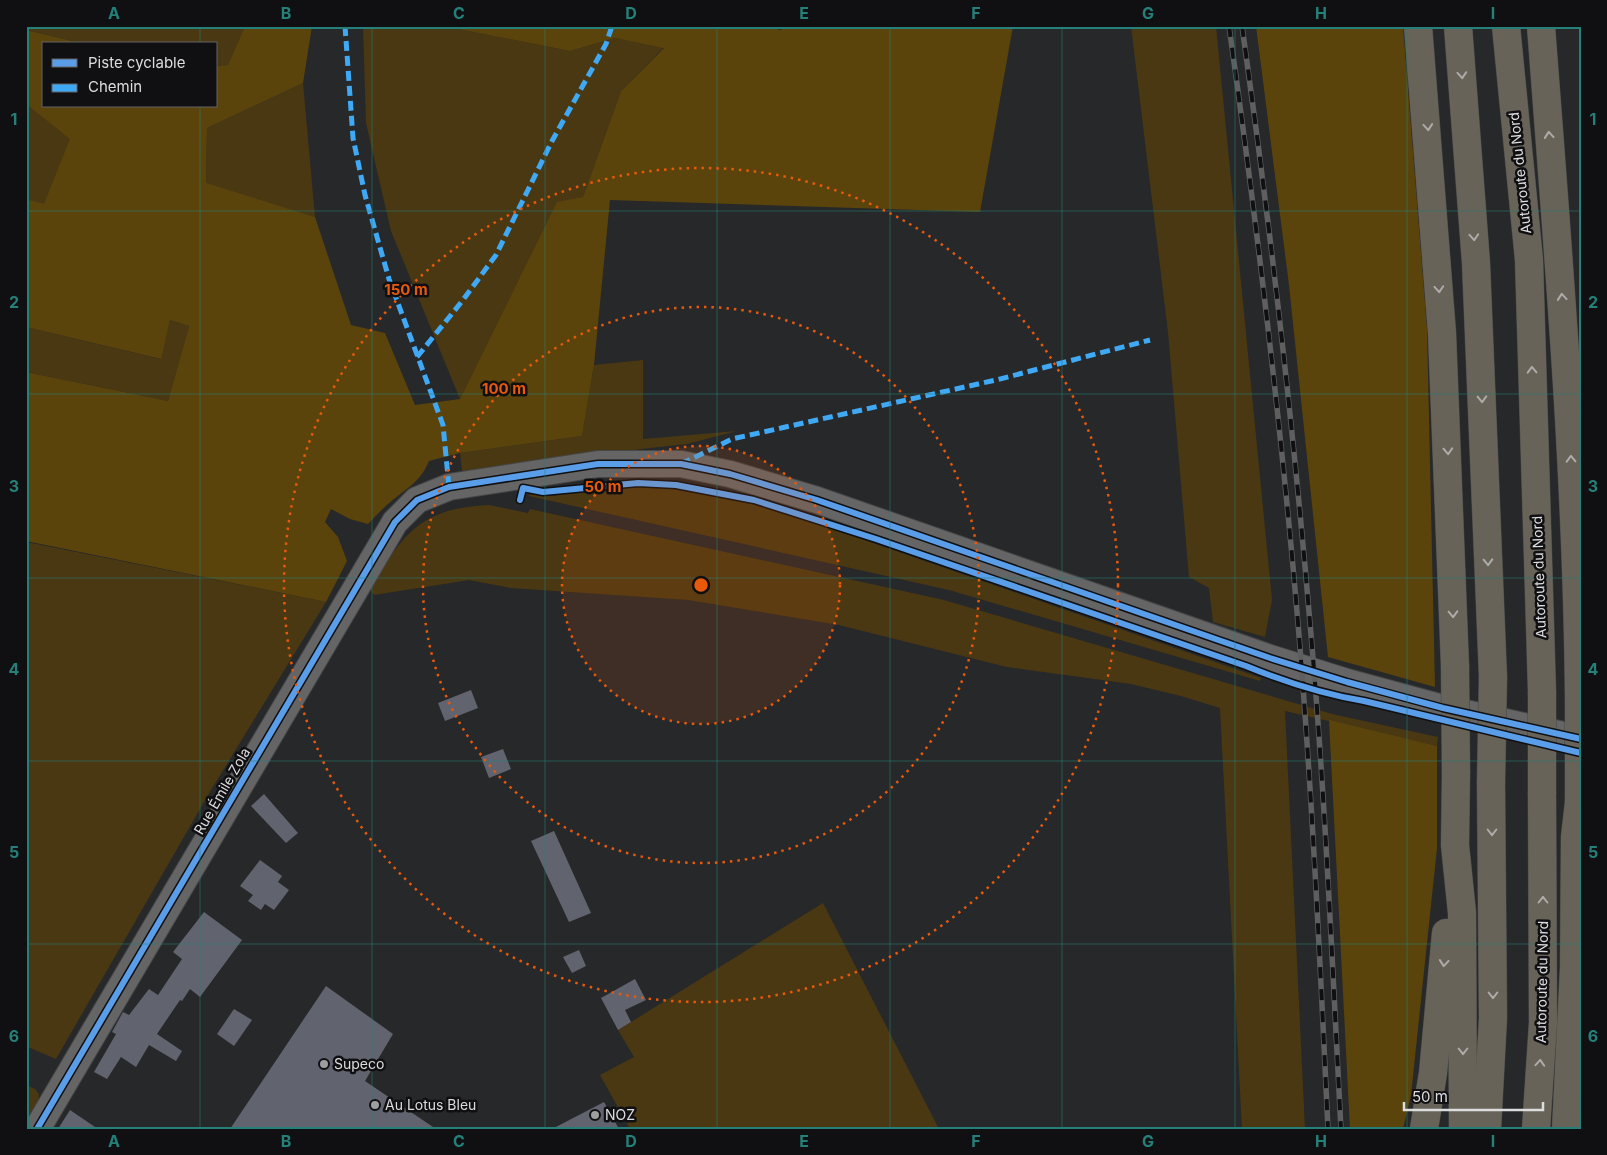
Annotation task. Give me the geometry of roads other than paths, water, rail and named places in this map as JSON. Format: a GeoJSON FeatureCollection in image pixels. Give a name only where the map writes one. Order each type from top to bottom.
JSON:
{"type":"FeatureCollection","features":[{"type":"Feature","properties":{"kind":"highway"},"geometry":{"type":"LineString","coordinates":[[1418,26],[1442,333],[1455,666],[1456,845],[1462,913],[1463,1129]]}},
{"type":"Feature","properties":{"kind":"highway"},"geometry":{"type":"LineString","coordinates":[[1458,26],[1476,263],[1493,677],[1493,1018],[1487,1129]]}},
{"type":"Feature","properties":{"kind":"highway","name":"Autoroute du Nord"},"geometry":{"type":"LineString","coordinates":[[1506,26],[1529,260],[1542,692],[1543,1023],[1536,1129]]}},
{"type":"Feature","properties":{"kind":"highway"},"geometry":{"type":"LineString","coordinates":[[1540,26],[1567,362],[1578,617],[1580,806],[1575,837],[1574,968],[1566,1129]]}},
{"type":"Feature","properties":{"kind":"highway"},"geometry":{"type":"LineString","coordinates":[[1424,1129],[1433,1072],[1456,845]]}},
{"type":"Feature","properties":{"kind":"street","name":"Rue Émile Zola"},"geometry":{"type":"LineString","coordinates":[[37,1129],[395,522],[417,500],[449,488],[598,464],[681,464],[730,474],[818,500],[1288,663],[1443,708],[1581,739]]}},
{"type":"Feature","properties":{"kind":"railway"},"geometry":{"type":"LineString","coordinates":[[1229,26],[1268,324],[1291,548],[1312,812],[1328,1129]]}},
{"type":"Feature","properties":{"kind":"railway"},"geometry":{"type":"LineString","coordinates":[[1242,26],[1280,324],[1303,548],[1324,812],[1341,1129]]}},
{"type":"Feature","properties":{"kind":"place","name":"Supeco"},"geometry":{"type":"Point","coordinates":[324,1064]}},
{"type":"Feature","properties":{"kind":"place","name":"Au Lotus Bleu"},"geometry":{"type":"Point","coordinates":[375,1105]}},
{"type":"Feature","properties":{"kind":"place","name":"NOZ"},"geometry":{"type":"Point","coordinates":[595,1115]}}]}
